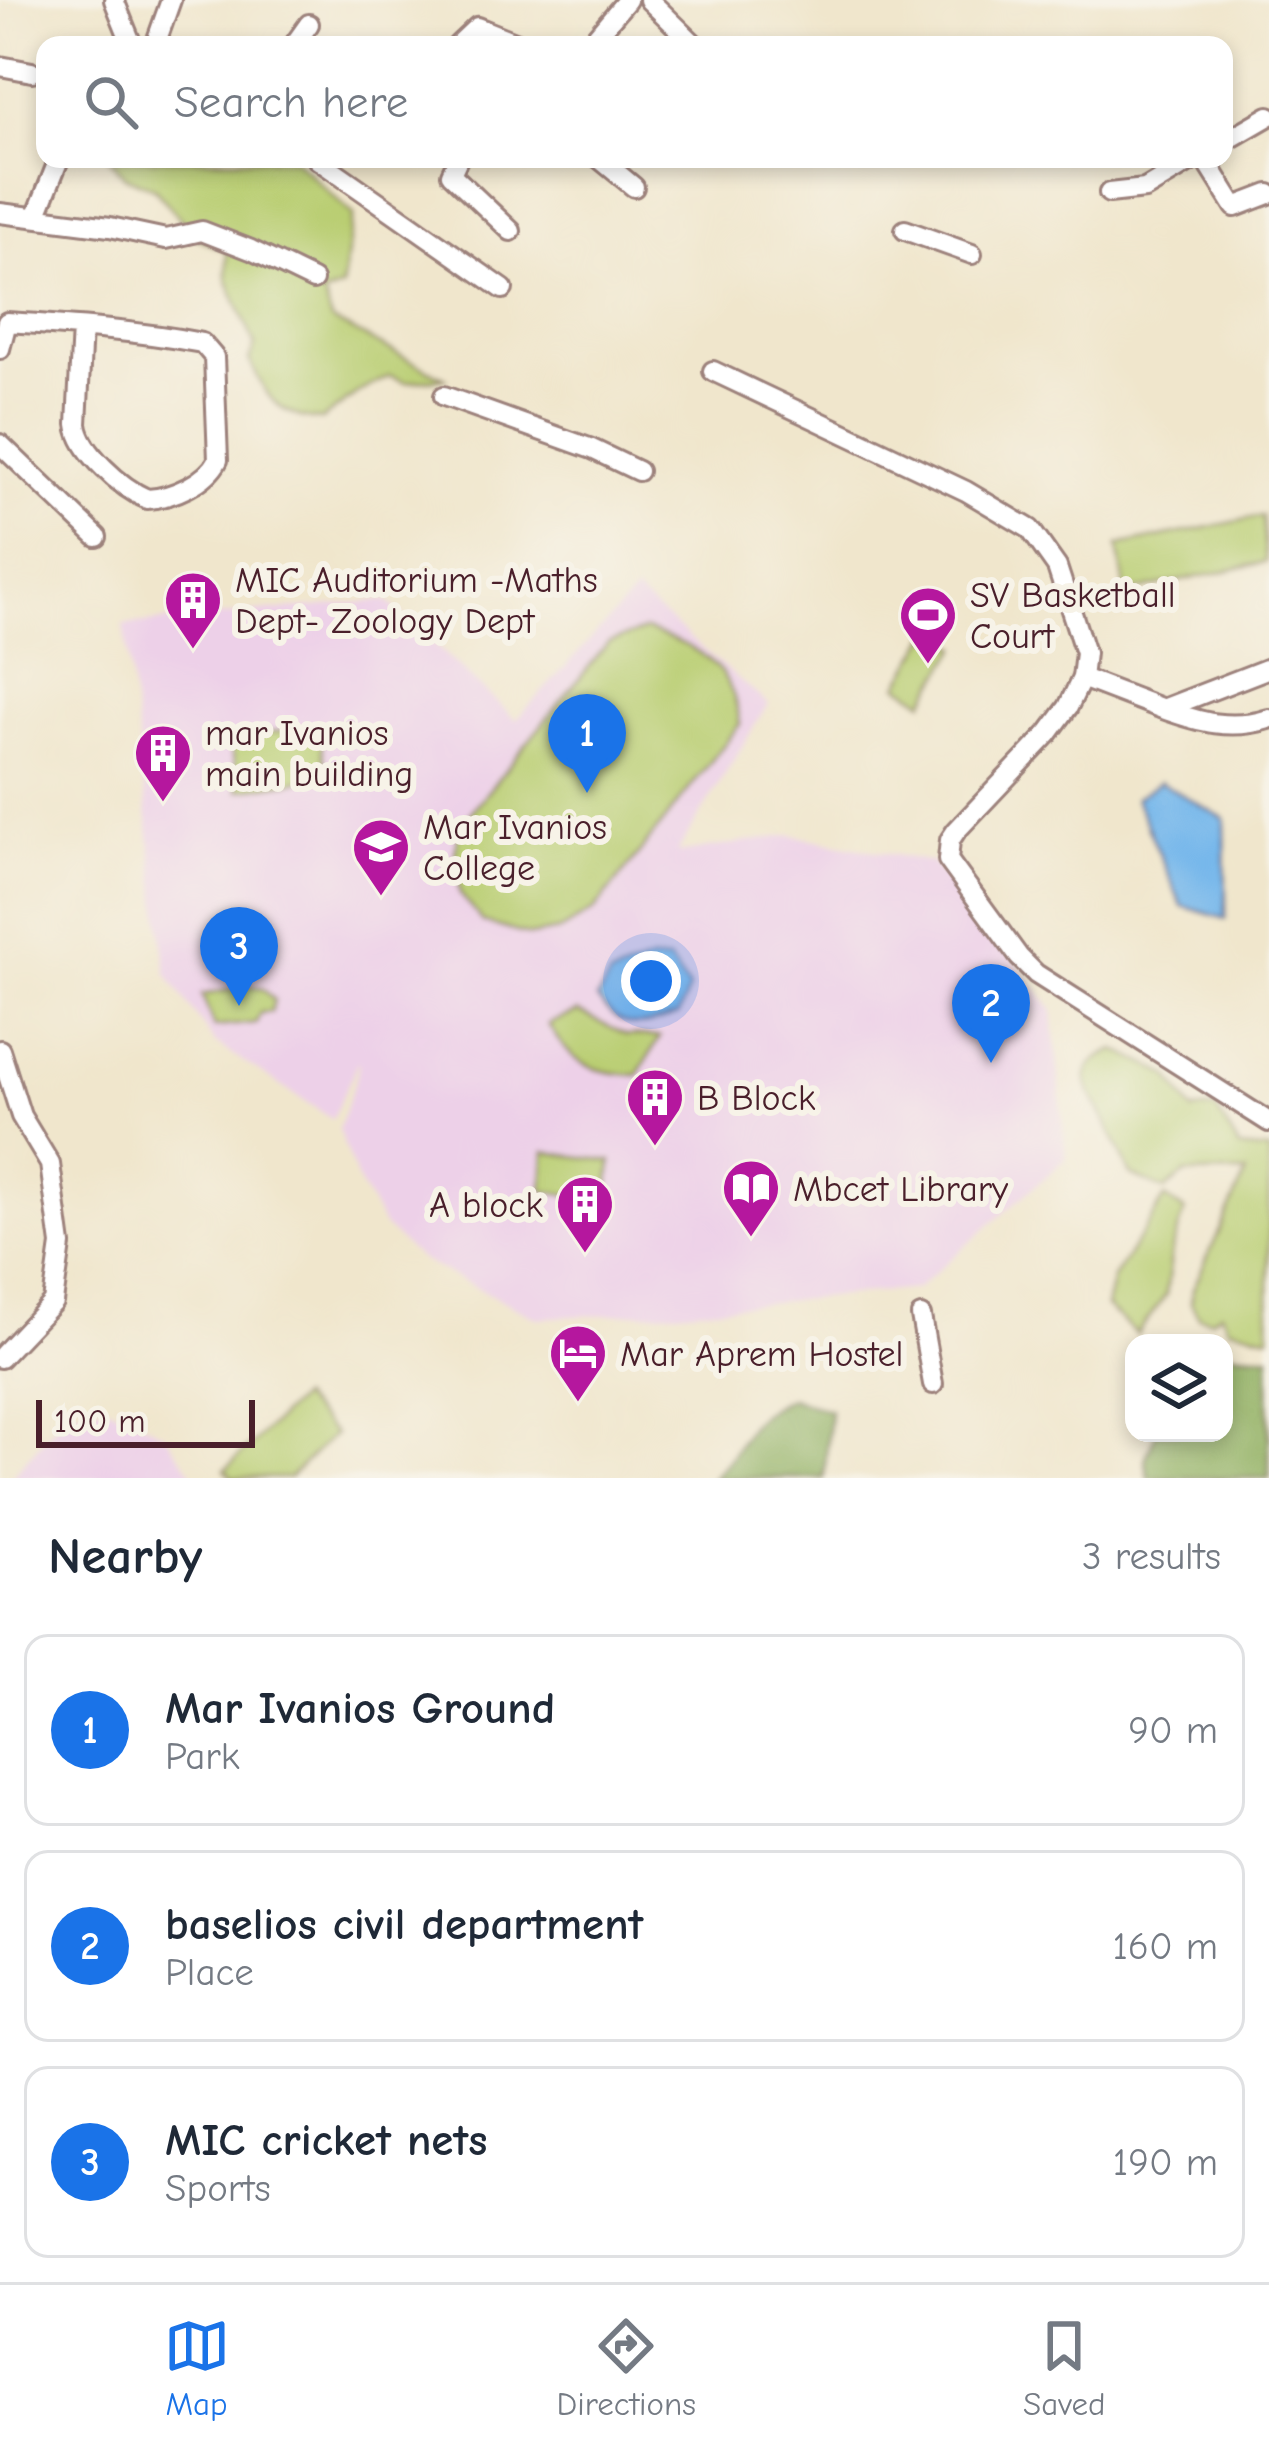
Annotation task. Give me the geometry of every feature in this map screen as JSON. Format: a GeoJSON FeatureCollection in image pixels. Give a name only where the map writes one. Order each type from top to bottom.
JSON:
{"type":"FeatureCollection","features":[{"type":"Feature","properties":{"kind":"street"},"geometry":{"type":"LineString","coordinates":[[114,0],[128,36]]}},
{"type":"Feature","properties":{"kind":"street"},"geometry":{"type":"LineString","coordinates":[[158,36],[171,0]]}},
{"type":"Feature","properties":{"kind":"street"},"geometry":{"type":"LineString","coordinates":[[649,0],[685,36]]}},
{"type":"Feature","properties":{"kind":"street"},"geometry":{"type":"LineString","coordinates":[[596,36],[625,1]]}},
{"type":"Feature","properties":{"kind":"street"},"geometry":{"type":"LineString","coordinates":[[300,36],[309,24]]}},
{"type":"Feature","properties":{"kind":"street"},"geometry":{"type":"LineString","coordinates":[[468,36],[476,28],[498,36]]}},
{"type":"Feature","properties":{"kind":"street"},"geometry":{"type":"LineString","coordinates":[[0,66],[32,72]]}},
{"type":"Feature","properties":{"kind":"street"},"geometry":{"type":"LineString","coordinates":[[1233,137],[1269,116]]}},
{"type":"Feature","properties":{"kind":"street"},"geometry":{"type":"LineString","coordinates":[[36,217],[55,168]]}},
{"type":"Feature","properties":{"kind":"street"},"geometry":{"type":"LineString","coordinates":[[330,168],[503,290]]}},
{"type":"Feature","properties":{"kind":"street"},"geometry":{"type":"LineString","coordinates":[[455,168],[451,174],[511,231]]}},
{"type":"Feature","properties":{"kind":"street"},"geometry":{"type":"LineString","coordinates":[[611,168],[634,187]]}},
{"type":"Feature","properties":{"kind":"street"},"geometry":{"type":"LineString","coordinates":[[1109,193],[1145,189],[1181,168]]}},
{"type":"Feature","properties":{"kind":"street"},"geometry":{"type":"LineString","coordinates":[[1211,168],[1235,207],[1269,194]]}},
{"type":"Feature","properties":{"kind":"street"},"geometry":{"type":"LineString","coordinates":[[0,213],[166,239],[202,231],[313,280]]}},
{"type":"Feature","properties":{"kind":"street"},"geometry":{"type":"LineString","coordinates":[[904,230],[972,254]]}},
{"type":"Feature","properties":{"kind":"street"},"geometry":{"type":"LineString","coordinates":[[0,349],[7,322],[82,328],[202,343],[214,358],[218,460],[208,474],[147,499],[87,448],[77,424],[82,328]]}},
{"type":"Feature","properties":{"kind":"street"},"geometry":{"type":"LineString","coordinates":[[713,370],[966,490],[1030,529],[1057,567],[1085,652],[1082,677],[1048,734],[956,830],[948,860],[1036,974],[1269,1123]]}},
{"type":"Feature","properties":{"kind":"street"},"geometry":{"type":"LineString","coordinates":[[444,396],[592,448],[638,471]]}},
{"type":"Feature","properties":{"kind":"street"},"geometry":{"type":"LineString","coordinates":[[0,444],[97,537]]}},
{"type":"Feature","properties":{"kind":"street"},"geometry":{"type":"LineString","coordinates":[[1163,709],[1269,668]]}},
{"type":"Feature","properties":{"kind":"street"},"geometry":{"type":"LineString","coordinates":[[1082,677],[1204,724],[1247,726],[1269,718]]}},
{"type":"Feature","properties":{"kind":"street"},"geometry":{"type":"LineString","coordinates":[[0,1050],[21,1116],[50,1164],[61,1245],[53,1302],[0,1358]]}},
{"type":"Feature","properties":{"kind":"street"},"geometry":{"type":"LineString","coordinates":[[921,1316],[933,1384]]}},
{"type":"Feature","properties":{"kind":"shaded area"},"geometry":{"type":"Polygon","coordinates":[[[635,592],[768,704],[677,853],[791,835],[931,862],[971,902],[1053,1010],[1066,1159],[916,1289],[676,1311],[537,1318],[421,1260],[384,1227],[357,1180],[338,1129],[359,1060],[332,1119],[214,1042],[167,974],[124,625],[386,600],[516,720],[635,592]]]}},
{"type":"Feature","properties":{"kind":"shaded area"},"geometry":{"type":"Polygon","coordinates":[[[107,1406],[165,1434],[196,1478],[10,1478],[67,1412],[107,1406]]]}},
{"type":"Feature","properties":{"kind":"green space"},"geometry":{"type":"Polygon","coordinates":[[[117,168],[303,168],[353,215],[342,288],[324,295],[331,320],[445,378],[406,382],[390,376],[322,420],[284,410],[269,395],[249,360],[255,345],[227,279],[227,251],[196,237],[154,188],[124,176],[117,168]]]}},
{"type":"Feature","properties":{"kind":"green space"},"geometry":{"type":"Polygon","coordinates":[[[1262,516],[1266,562],[1126,593],[1118,546],[1262,516]]]}},
{"type":"Feature","properties":{"kind":"green space","name":"SV Basketball Court"},"geometry":{"type":"Polygon","coordinates":[[[933,628],[958,647],[924,701],[899,685],[933,628]]]}},
{"type":"Feature","properties":{"kind":"green space"},"geometry":{"type":"Polygon","coordinates":[[[645,630],[710,661],[730,686],[740,724],[594,911],[559,931],[530,936],[483,922],[460,894],[455,854],[459,827],[608,643],[645,630]]]}},
{"type":"Feature","properties":{"kind":"green space"},"geometry":{"type":"Polygon","coordinates":[[[318,725],[327,776],[239,790],[230,739],[318,725]]]}},
{"type":"Feature","properties":{"kind":"green space"},"geometry":{"type":"Polygon","coordinates":[[[250,986],[263,989],[274,1000],[271,1012],[260,1013],[256,1023],[214,1027],[202,995],[250,986]]]}},
{"type":"Feature","properties":{"kind":"green space"},"geometry":{"type":"Polygon","coordinates":[[[578,1012],[626,1035],[660,1037],[638,1075],[596,1069],[566,1049],[548,1024],[578,1012]]]}},
{"type":"Feature","properties":{"kind":"green space"},"geometry":{"type":"Polygon","coordinates":[[[1116,1050],[1168,1075],[1193,1111],[1216,1109],[1239,1148],[1269,1151],[1269,1336],[1228,1327],[1221,1312],[1211,1319],[1199,1317],[1191,1303],[1193,1289],[1246,1173],[1185,1174],[1165,1190],[1131,1175],[1087,1081],[1092,1065],[1116,1050]]]}},
{"type":"Feature","properties":{"kind":"green space"},"geometry":{"type":"Polygon","coordinates":[[[545,1152],[612,1161],[608,1200],[543,1191],[545,1152]]]}},
{"type":"Feature","properties":{"kind":"green space"},"geometry":{"type":"Polygon","coordinates":[[[1165,1198],[1185,1211],[1172,1249],[1166,1295],[1137,1334],[1106,1307],[1113,1278],[1165,1198]]]}},
{"type":"Feature","properties":{"kind":"green space"},"geometry":{"type":"Polygon","coordinates":[[[1233,1353],[1269,1355],[1269,1478],[1149,1478],[1145,1459],[1152,1442],[1233,1442],[1233,1353]]]}},
{"type":"Feature","properties":{"kind":"green space"},"geometry":{"type":"Polygon","coordinates":[[[299,1398],[334,1434],[289,1478],[233,1478],[225,1470],[299,1398]]]}},
{"type":"Feature","properties":{"kind":"green space"},"geometry":{"type":"Polygon","coordinates":[[[790,1398],[830,1410],[824,1478],[712,1478],[750,1425],[790,1398]]]}},
{"type":"Feature","properties":{"kind":"water"},"geometry":{"type":"Polygon","coordinates":[[[1160,782],[1225,819],[1226,919],[1182,906],[1135,798],[1160,782]]]}},
{"type":"Feature","properties":{"kind":"water"},"geometry":{"type":"Polygon","coordinates":[[[650,961],[669,961],[689,989],[678,1015],[643,1025],[615,1018],[597,999],[610,977],[650,961]]]}},
{"type":"Feature","properties":{"kind":"place","name":"MIC Auditorium -Maths Dept- Zoology Dept"},"geometry":{"type":"Point","coordinates":[193,651]}},
{"type":"Feature","properties":{"kind":"place","name":"SV Basketball Court"},"geometry":{"type":"Point","coordinates":[928,666]}},
{"type":"Feature","properties":{"kind":"place","name":"Mar Ivanios Ground"},"geometry":{"type":"Point","coordinates":[587,793]}},
{"type":"Feature","properties":{"kind":"place","name":"mar Ivanios main building"},"geometry":{"type":"Point","coordinates":[163,804]}},
{"type":"Feature","properties":{"kind":"place","name":"Mar Ivanios College"},"geometry":{"type":"Point","coordinates":[381,898]}},
{"type":"Feature","properties":{"kind":"place","name":"MIC cricket nets"},"geometry":{"type":"Point","coordinates":[239,1006]}},
{"type":"Feature","properties":{"kind":"place","name":"baselios civil department"},"geometry":{"type":"Point","coordinates":[991,1063]}},
{"type":"Feature","properties":{"kind":"place","name":"B Block"},"geometry":{"type":"Point","coordinates":[655,1148]}},
{"type":"Feature","properties":{"kind":"place","name":"Mbcet Library"},"geometry":{"type":"Point","coordinates":[751,1239]}},
{"type":"Feature","properties":{"kind":"place","name":"A block"},"geometry":{"type":"Point","coordinates":[585,1255]}},
{"type":"Feature","properties":{"kind":"place","name":"Mar Aprem Hostel"},"geometry":{"type":"Point","coordinates":[578,1404]}}]}
